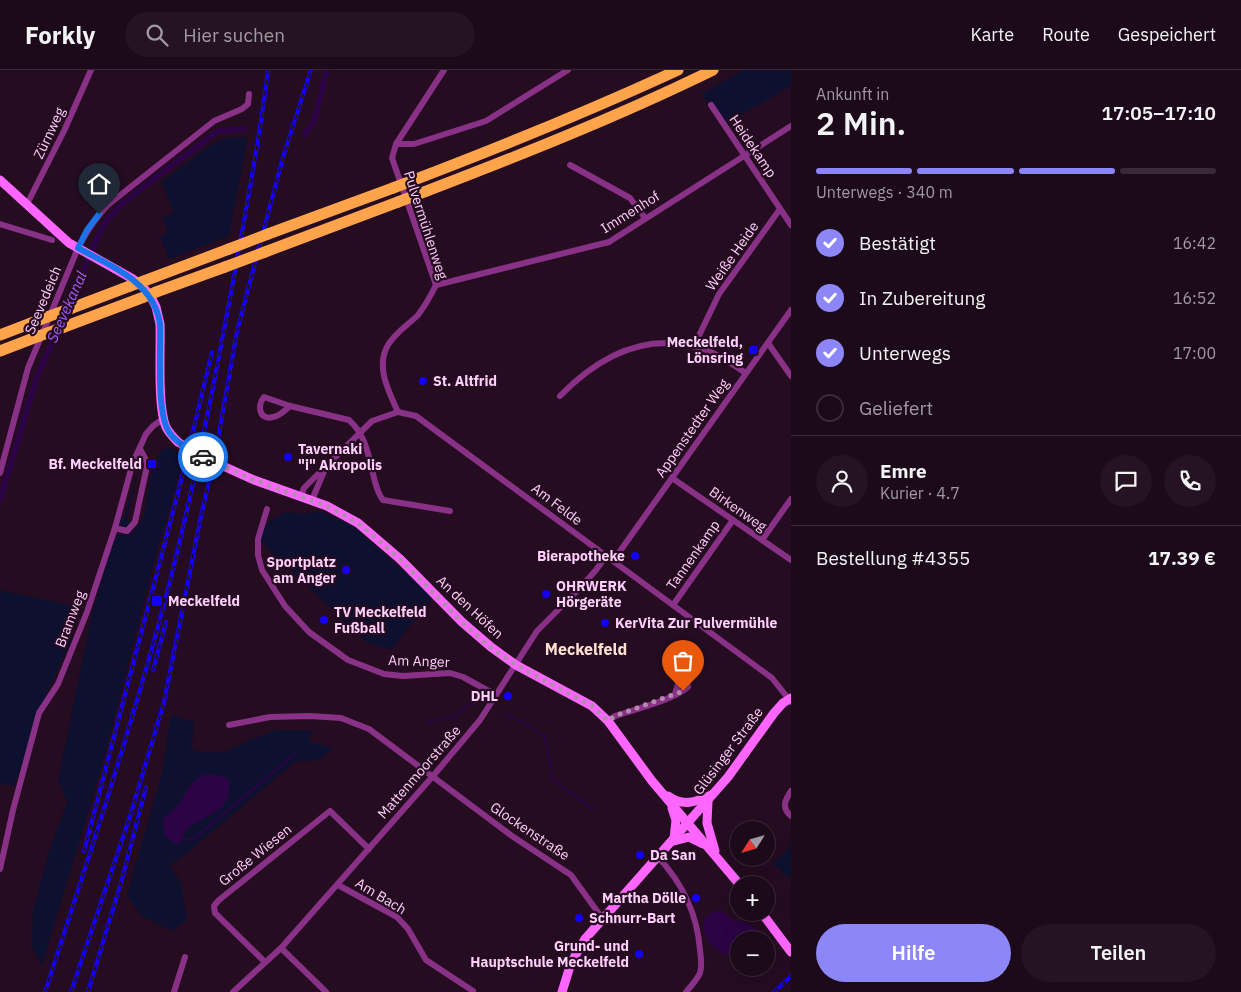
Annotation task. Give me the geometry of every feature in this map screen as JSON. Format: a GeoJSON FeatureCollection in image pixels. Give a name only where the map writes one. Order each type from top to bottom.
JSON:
{"type":"FeatureCollection","features":[{"type":"Feature","properties":{"kind":"highway"},"geometry":{"type":"LineString","coordinates":[[0,335],[533,134],[678,70]]}},
{"type":"Feature","properties":{"kind":"highway"},"geometry":{"type":"LineString","coordinates":[[0,351],[411,198],[529,152],[622,113],[713,70]]}},
{"type":"Feature","properties":{"kind":"street","name":"Zürnweg"},"geometry":{"type":"LineString","coordinates":[[27,204],[61,138],[91,70]]}},
{"type":"Feature","properties":{"kind":"street","name":"Pulvermühlenweg"},"geometry":{"type":"LineString","coordinates":[[398,412],[385,382],[384,355],[392,340],[418,314],[436,285],[392,158],[396,144],[444,70]]}},
{"type":"Feature","properties":{"kind":"street"},"geometry":{"type":"LineString","coordinates":[[396,144],[414,144],[486,121],[568,70]]}},
{"type":"Feature","properties":{"kind":"street","name":"Seevedeich"},"geometry":{"type":"LineString","coordinates":[[0,473],[28,368],[82,250],[87,230],[109,204],[214,121],[242,109],[248,104],[249,94]]}},
{"type":"Feature","properties":{"kind":"street","name":"Heidekamp"},"geometry":{"type":"LineString","coordinates":[[711,105],[791,225]]}},
{"type":"Feature","properties":{"kind":"street","name":"Immenhof"},"geometry":{"type":"LineString","coordinates":[[436,285],[609,242],[791,126]]}},
{"type":"Feature","properties":{"kind":"street"},"geometry":{"type":"LineString","coordinates":[[570,165],[630,198],[645,218]]}},
{"type":"Feature","properties":{"kind":"street"},"geometry":{"type":"LineString","coordinates":[[0,180],[62,237],[133,279],[148,292],[156,307],[160,324],[163,419]]}},
{"type":"Feature","properties":{"kind":"street","name":"Weiße Heide"},"geometry":{"type":"LineString","coordinates":[[694,346],[719,294],[780,209]]}},
{"type":"Feature","properties":{"kind":"street"},"geometry":{"type":"LineString","coordinates":[[0,224],[52,240]]}},
{"type":"Feature","properties":{"kind":"street","name":"Appenstedter Weg"},"geometry":{"type":"LineString","coordinates":[[613,561],[791,310]]}},
{"type":"Feature","properties":{"kind":"street"},"geometry":{"type":"LineString","coordinates":[[560,396],[595,365],[633,348],[645,345],[668,343],[694,346],[722,357],[746,373]]}},
{"type":"Feature","properties":{"kind":"street"},"geometry":{"type":"LineString","coordinates":[[768,343],[791,376]]}},
{"type":"Feature","properties":{"kind":"street"},"geometry":{"type":"LineString","coordinates":[[290,406],[274,418],[265,416],[259,408],[260,402],[264,397],[290,406],[349,420],[364,441],[377,489],[383,500],[450,511]]}},
{"type":"Feature","properties":{"kind":"street"},"geometry":{"type":"LineString","coordinates":[[301,496],[304,488],[359,432],[372,421],[398,412]]}},
{"type":"Feature","properties":{"kind":"street","name":"Am Felde"},"geometry":{"type":"LineString","coordinates":[[398,412],[409,413],[420,418],[772,678],[791,700]]}},
{"type":"Feature","properties":{"kind":"street","name":"An den Höfen"},"geometry":{"type":"LineString","coordinates":[[163,419],[168,431],[178,442],[191,450],[254,480],[312,500],[342,514],[373,534],[476,634],[516,665],[592,706],[608,721],[664,796],[710,849]]}},
{"type":"Feature","properties":{"kind":"street","name":"Bramweg"},"geometry":{"type":"LineString","coordinates":[[0,869],[13,810],[39,713],[58,684],[87,612],[133,462],[146,434],[163,419]]}},
{"type":"Feature","properties":{"kind":"street"},"geometry":{"type":"LineString","coordinates":[[114,528],[127,530],[135,522],[147,466],[140,449]]}},
{"type":"Feature","properties":{"kind":"street"},"geometry":{"type":"LineString","coordinates":[[312,500],[327,465]]}},
{"type":"Feature","properties":{"kind":"street","name":"Birkenweg"},"geometry":{"type":"LineString","coordinates":[[672,478],[791,560]]}},
{"type":"Feature","properties":{"kind":"street"},"geometry":{"type":"LineString","coordinates":[[762,540],[791,499]]}},
{"type":"Feature","properties":{"kind":"street","name":"Am Anger"},"geometry":{"type":"LineString","coordinates":[[267,509],[258,539],[258,554],[262,570],[285,606],[309,632],[348,660],[384,674],[403,676],[450,673],[463,677],[496,695]]}},
{"type":"Feature","properties":{"kind":"street","name":"Tannenkamp"},"geometry":{"type":"LineString","coordinates":[[673,605],[733,520]]}},
{"type":"Feature","properties":{"kind":"street","name":"Mattenmoorstraße"},"geometry":{"type":"LineString","coordinates":[[233,992],[281,948],[433,776],[480,720],[536,631],[581,587],[606,556]]}},
{"type":"Feature","properties":{"kind":"street"},"geometry":{"type":"LineString","coordinates":[[608,721],[615,716],[674,694]]}},
{"type":"Feature","properties":{"kind":"street","name":"Glüsinger Straße"},"geometry":{"type":"LineString","coordinates":[[562,992],[570,963],[602,918],[735,769],[778,708],[791,700]]}},
{"type":"Feature","properties":{"kind":"street","name":"Glockenstraße"},"geometry":{"type":"LineString","coordinates":[[229,725],[270,717],[310,716],[341,718],[375,732],[512,836],[571,874],[602,918]]}},
{"type":"Feature","properties":{"kind":"street"},"geometry":{"type":"LineString","coordinates":[[791,791],[784,806],[791,816]]}},
{"type":"Feature","properties":{"kind":"street"},"geometry":{"type":"LineString","coordinates":[[664,796],[682,803],[695,802],[711,797],[707,823],[717,856]]}},
{"type":"Feature","properties":{"kind":"street"},"geometry":{"type":"LineString","coordinates":[[664,796],[676,820],[673,840],[689,837],[710,849],[733,876]]}},
{"type":"Feature","properties":{"kind":"street","name":"Große Wiesen"},"geometry":{"type":"LineString","coordinates":[[265,962],[215,913],[214,906],[219,900],[330,811],[368,850]]}},
{"type":"Feature","properties":{"kind":"street"},"geometry":{"type":"LineString","coordinates":[[658,857],[676,876],[694,915],[699,940],[700,973],[686,992]]}},
{"type":"Feature","properties":{"kind":"street","name":"Am Bach"},"geometry":{"type":"LineString","coordinates":[[338,885],[397,918],[408,929],[426,960],[473,991]]}},
{"type":"Feature","properties":{"kind":"street"},"geometry":{"type":"LineString","coordinates":[[768,921],[791,952]]}},
{"type":"Feature","properties":{"kind":"street"},"geometry":{"type":"LineString","coordinates":[[281,948],[326,992]]}},
{"type":"Feature","properties":{"kind":"street"},"geometry":{"type":"LineString","coordinates":[[174,992],[185,957]]}},
{"type":"Feature","properties":{"kind":"shaded area"},"geometry":{"type":"Polygon","coordinates":[[[744,70],[791,70],[791,86],[722,126],[702,94],[744,70]]]}},
{"type":"Feature","properties":{"kind":"shaded area"},"geometry":{"type":"Polygon","coordinates":[[[248,137],[229,236],[169,259],[160,237],[168,232],[163,217],[174,212],[161,182],[212,144],[227,138],[248,137]]]}},
{"type":"Feature","properties":{"kind":"shaded area"},"geometry":{"type":"Polygon","coordinates":[[[166,448],[172,448],[184,456],[153,566],[102,766],[42,966],[32,948],[33,909],[49,851],[67,802],[58,780],[92,613],[113,542],[117,535],[130,534],[142,520],[152,469],[160,453],[166,448]]]}},
{"type":"Feature","properties":{"kind":"shaded area"},"geometry":{"type":"Polygon","coordinates":[[[136,475],[127,521],[131,522],[126,527],[122,527],[119,524],[120,518],[124,519],[136,475]]]}},
{"type":"Feature","properties":{"kind":"shaded area","name":"Sportplatz am Anger"},"geometry":{"type":"Polygon","coordinates":[[[319,511],[353,526],[433,597],[391,650],[366,642],[260,541],[264,526],[285,512],[305,514],[319,511]]]}},
{"type":"Feature","properties":{"kind":"shaded area"},"geometry":{"type":"Polygon","coordinates":[[[0,590],[77,607],[71,642],[47,692],[14,786],[0,784],[0,590]]]}},
{"type":"Feature","properties":{"kind":"shaded area"},"geometry":{"type":"Polygon","coordinates":[[[171,715],[194,722],[192,749],[201,752],[224,752],[276,730],[312,730],[308,741],[332,748],[320,760],[295,762],[181,858],[169,865],[181,883],[187,920],[172,931],[141,916],[127,895],[162,773],[171,715]]]}},
{"type":"Feature","properties":{"kind":"shaded area"},"geometry":{"type":"Polygon","coordinates":[[[204,774],[217,775],[229,779],[229,793],[222,808],[187,828],[178,845],[165,837],[162,820],[179,804],[191,784],[204,774]]]}},
{"type":"Feature","properties":{"kind":"shaded area"},"geometry":{"type":"Polygon","coordinates":[[[791,842],[791,874],[788,878],[775,866],[775,861],[782,856],[791,842]]]}},
{"type":"Feature","properties":{"kind":"shaded area"},"geometry":{"type":"Polygon","coordinates":[[[720,909],[730,917],[730,921],[748,924],[758,931],[730,931],[730,956],[718,951],[707,940],[703,926],[704,918],[720,909]]]}},
{"type":"Feature","properties":{"kind":"waterway","name":"Seevekanal"},"geometry":{"type":"LineString","coordinates":[[305,134],[314,121],[327,70]]}},
{"type":"Feature","properties":{"kind":"waterway","name":"Seevekanal"},"geometry":{"type":"LineString","coordinates":[[0,500],[37,377],[103,225],[121,205],[218,131],[244,129]]}},
{"type":"Feature","properties":{"kind":"waterway"},"geometry":{"type":"LineString","coordinates":[[427,721],[454,718],[468,705],[476,703]]}},
{"type":"Feature","properties":{"kind":"waterway"},"geometry":{"type":"LineString","coordinates":[[505,714],[525,723],[545,736],[552,777],[595,811]]}},
{"type":"Feature","properties":{"kind":"waterway"},"geometry":{"type":"LineString","coordinates":[[179,840],[195,838],[296,753]]}},
{"type":"Feature","properties":{"kind":"railway"},"geometry":{"type":"LineString","coordinates":[[45,992],[122,750],[151,653],[176,557],[208,413],[254,165],[268,70]]}},
{"type":"Feature","properties":{"kind":"railway"},"geometry":{"type":"LineString","coordinates":[[71,992],[131,813],[164,702],[201,516],[215,456],[237,331],[283,157],[311,70]]}},
{"type":"Feature","properties":{"kind":"railway"},"geometry":{"type":"LineString","coordinates":[[84,851],[181,481],[212,352]]}},
{"type":"Feature","properties":{"kind":"railway"},"geometry":{"type":"LineString","coordinates":[[153,670],[166,622]]}},
{"type":"Feature","properties":{"kind":"railway"},"geometry":{"type":"LineString","coordinates":[[88,992],[122,879],[146,787]]}},
{"type":"Feature","properties":{"kind":"railway"},"geometry":{"type":"LineString","coordinates":[[774,992],[791,976]]}},
{"type":"Feature","properties":{"kind":"way so far"},"geometry":{"type":"LineString","coordinates":[[203,457],[254,480],[327,506],[358,523],[400,559],[462,622],[490,647],[516,665],[592,706],[608,721],[615,716],[683,691]]}},
{"type":"Feature","properties":{"kind":"place","name":"Meckelfeld, Lönsring"},"geometry":{"type":"Point","coordinates":[753,350]}},
{"type":"Feature","properties":{"kind":"place","name":"St. Altfrid"},"geometry":{"type":"Point","coordinates":[423,381]}},
{"type":"Feature","properties":{"kind":"place","name":"Tavernaki \"i\" Akropolis"},"geometry":{"type":"Point","coordinates":[288,457]}},
{"type":"Feature","properties":{"kind":"place","name":"Bf. Meckelfeld"},"geometry":{"type":"Point","coordinates":[152,464]}},
{"type":"Feature","properties":{"kind":"place","name":"Bierapotheke"},"geometry":{"type":"Point","coordinates":[635,556]}},
{"type":"Feature","properties":{"kind":"place","name":"Sportplatz am Anger"},"geometry":{"type":"Point","coordinates":[346,570]}},
{"type":"Feature","properties":{"kind":"place","name":"OHRWERK Hörgeräte"},"geometry":{"type":"Point","coordinates":[546,594]}},
{"type":"Feature","properties":{"kind":"place","name":"Meckelfeld"},"geometry":{"type":"Point","coordinates":[157,601]}},
{"type":"Feature","properties":{"kind":"place","name":"TV Meckelfeld Fußball"},"geometry":{"type":"Point","coordinates":[324,620]}},
{"type":"Feature","properties":{"kind":"place","name":"KerVita Zur Pulvermühle"},"geometry":{"type":"Point","coordinates":[605,623]}},
{"type":"Feature","properties":{"kind":"place","name":"DHL"},"geometry":{"type":"Point","coordinates":[508,696]}},
{"type":"Feature","properties":{"kind":"place","name":"Da San"},"geometry":{"type":"Point","coordinates":[640,855]}},
{"type":"Feature","properties":{"kind":"place","name":"Martha Dölle"},"geometry":{"type":"Point","coordinates":[696,898]}},
{"type":"Feature","properties":{"kind":"place","name":"Schnurr-Bart"},"geometry":{"type":"Point","coordinates":[579,918]}},
{"type":"Feature","properties":{"kind":"place","name":"Grund- und Hauptschule Meckelfeld"},"geometry":{"type":"Point","coordinates":[639,954]}},
{"type":"Feature","properties":{"kind":"district","name":"Meckelfeld"},"geometry":{"type":"Point","coordinates":[586,649]}},
{"type":"Feature","properties":{"kind":"route"},"geometry":{"type":"LineString","coordinates":[[99,214],[87,230],[78,248],[133,279],[151,297],[159,314],[161,403],[165,426],[178,442],[203,457]]}}]}
